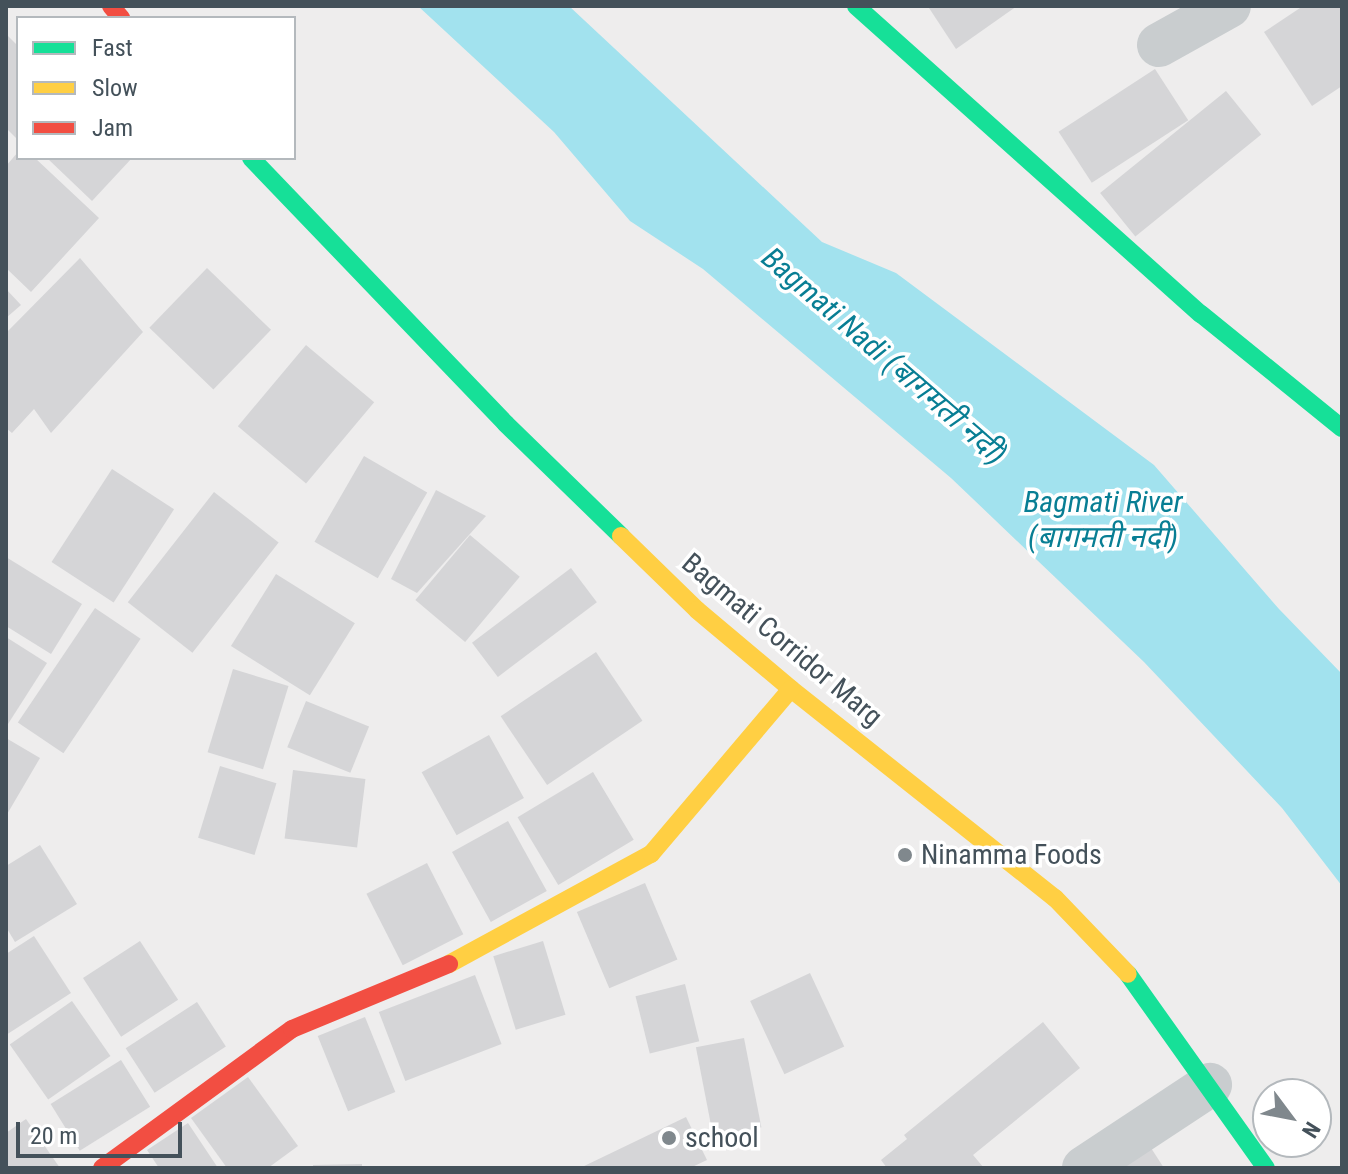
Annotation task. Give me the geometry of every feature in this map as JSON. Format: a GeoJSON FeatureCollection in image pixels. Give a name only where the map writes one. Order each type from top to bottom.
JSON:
{"type":"FeatureCollection","features":[{"type":"Feature","properties":{"kind":"street"},"geometry":{"type":"LineString","coordinates":[[856,6],[1201,314],[1342,428]]}},
{"type":"Feature","properties":{"kind":"street"},"geometry":{"type":"LineString","coordinates":[[1159,45],[1229,6]]}},
{"type":"Feature","properties":{"kind":"street","name":"Bagmati Corridor Marg"},"geometry":{"type":"LineString","coordinates":[[253,160],[506,424],[697,610],[791,689],[1055,898],[1138,984],[1266,1168]]}},
{"type":"Feature","properties":{"kind":"street"},"geometry":{"type":"LineString","coordinates":[[102,1168],[292,1029],[468,956],[651,854],[791,689]]}},
{"type":"Feature","properties":{"kind":"street"},"geometry":{"type":"LineString","coordinates":[[1084,1168],[1210,1085]]}},
{"type":"Feature","properties":{"kind":"water","name":"Bagmati River (बागमती नदी)"},"geometry":{"type":"Polygon","coordinates":[[[418,6],[569,6],[822,242],[896,273],[1154,465],[1279,609],[1342,674],[1342,886],[1282,808],[1144,662],[951,478],[703,269],[630,221],[554,132],[418,6]]]}},
{"type":"Feature","properties":{"kind":"building"},"geometry":{"type":"Polygon","coordinates":[[[1017,6],[956,49],[929,8],[1017,6]]]}},
{"type":"Feature","properties":{"kind":"building"},"geometry":{"type":"Polygon","coordinates":[[[1303,6],[1342,6],[1342,86],[1312,106],[1264,32],[1303,6]]]}},
{"type":"Feature","properties":{"kind":"building"},"geometry":{"type":"Polygon","coordinates":[[[6,34],[16,44],[16,138],[6,128],[6,34]]]}},
{"type":"Feature","properties":{"kind":"building"},"geometry":{"type":"Polygon","coordinates":[[[1155,69],[1188,120],[1092,183],[1059,132],[1155,69]]]}},
{"type":"Feature","properties":{"kind":"building"},"geometry":{"type":"Polygon","coordinates":[[[1226,91],[1261,135],[1135,236],[1100,193],[1226,91]]]}},
{"type":"Feature","properties":{"kind":"building"},"geometry":{"type":"Polygon","coordinates":[[[16,154],[16,160],[37,160],[99,218],[31,292],[6,268],[6,166],[16,154]]]}},
{"type":"Feature","properties":{"kind":"building"},"geometry":{"type":"Polygon","coordinates":[[[49,160],[130,160],[92,201],[49,160]]]}},
{"type":"Feature","properties":{"kind":"building"},"geometry":{"type":"Polygon","coordinates":[[[80,258],[143,332],[51,433],[34,409],[12,433],[6,428],[6,333],[80,258]]]}},
{"type":"Feature","properties":{"kind":"building"},"geometry":{"type":"Polygon","coordinates":[[[207,268],[271,330],[213,390],[149,328],[207,268]]]}},
{"type":"Feature","properties":{"kind":"building"},"geometry":{"type":"Polygon","coordinates":[[[6,289],[21,305],[6,318],[6,289]]]}},
{"type":"Feature","properties":{"kind":"building"},"geometry":{"type":"Polygon","coordinates":[[[306,345],[374,402],[306,483],[238,426],[306,345]]]}},
{"type":"Feature","properties":{"kind":"building"},"geometry":{"type":"Polygon","coordinates":[[[364,456],[427,492],[378,578],[315,542],[364,456]]]}},
{"type":"Feature","properties":{"kind":"building"},"geometry":{"type":"Polygon","coordinates":[[[112,469],[174,509],[114,602],[52,562],[112,469]]]}},
{"type":"Feature","properties":{"kind":"building"},"geometry":{"type":"Polygon","coordinates":[[[436,490],[486,516],[417,593],[391,579],[436,490]]]}},
{"type":"Feature","properties":{"kind":"building"},"geometry":{"type":"Polygon","coordinates":[[[214,492],[279,542],[192,653],[128,602],[214,492]]]}},
{"type":"Feature","properties":{"kind":"building"},"geometry":{"type":"Polygon","coordinates":[[[470,535],[520,577],[465,642],[415,600],[470,535]]]}},
{"type":"Feature","properties":{"kind":"building"},"geometry":{"type":"Polygon","coordinates":[[[6,557],[82,604],[51,654],[6,626],[6,557]]]}},
{"type":"Feature","properties":{"kind":"building"},"geometry":{"type":"Polygon","coordinates":[[[571,568],[597,602],[498,677],[472,643],[571,568]]]}},
{"type":"Feature","properties":{"kind":"building"},"geometry":{"type":"Polygon","coordinates":[[[276,574],[355,623],[310,695],[231,646],[276,574]]]}},
{"type":"Feature","properties":{"kind":"building"},"geometry":{"type":"Polygon","coordinates":[[[95,608],[141,639],[63,753],[18,722],[95,608]]]}},
{"type":"Feature","properties":{"kind":"building"},"geometry":{"type":"Polygon","coordinates":[[[6,637],[47,663],[8,724],[6,723],[6,637]]]}},
{"type":"Feature","properties":{"kind":"building"},"geometry":{"type":"Polygon","coordinates":[[[596,652],[642,721],[547,785],[501,716],[596,652]]]}},
{"type":"Feature","properties":{"kind":"building"},"geometry":{"type":"Polygon","coordinates":[[[233,669],[288,686],[263,769],[208,752],[233,669]]]}},
{"type":"Feature","properties":{"kind":"building"},"geometry":{"type":"Polygon","coordinates":[[[306,701],[369,726],[350,773],[287,747],[306,701]]]}},
{"type":"Feature","properties":{"kind":"building"},"geometry":{"type":"Polygon","coordinates":[[[489,735],[524,798],[457,835],[422,772],[489,735]]]}},
{"type":"Feature","properties":{"kind":"building"},"geometry":{"type":"Polygon","coordinates":[[[6,738],[40,758],[6,816],[6,738]]]}},
{"type":"Feature","properties":{"kind":"building"},"geometry":{"type":"Polygon","coordinates":[[[220,766],[276,783],[254,855],[198,838],[220,766]]]}},
{"type":"Feature","properties":{"kind":"building"},"geometry":{"type":"Polygon","coordinates":[[[293,770],[365,779],[357,847],[285,838],[293,770]]]}},
{"type":"Feature","properties":{"kind":"building"},"geometry":{"type":"Polygon","coordinates":[[[593,772],[634,840],[558,885],[518,817],[593,772]]]}},
{"type":"Feature","properties":{"kind":"building"},"geometry":{"type":"Polygon","coordinates":[[[508,821],[547,891],[491,922],[452,852],[508,821]]]}},
{"type":"Feature","properties":{"kind":"building"},"geometry":{"type":"Polygon","coordinates":[[[40,845],[77,904],[15,942],[6,927],[6,866],[40,845]]]}},
{"type":"Feature","properties":{"kind":"building"},"geometry":{"type":"Polygon","coordinates":[[[427,863],[463,934],[403,965],[366,894],[427,863]]]}},
{"type":"Feature","properties":{"kind":"building"},"geometry":{"type":"Polygon","coordinates":[[[645,883],[677,959],[609,988],[577,912],[645,883]]]}},
{"type":"Feature","properties":{"kind":"building"},"geometry":{"type":"Polygon","coordinates":[[[34,936],[71,993],[6,1035],[6,954],[34,936]]]}},
{"type":"Feature","properties":{"kind":"building"},"geometry":{"type":"Polygon","coordinates":[[[140,941],[178,1000],[121,1037],[83,978],[140,941]]]}},
{"type":"Feature","properties":{"kind":"building"},"geometry":{"type":"Polygon","coordinates":[[[543,941],[566,1015],[516,1030],[493,956],[543,941]]]}},
{"type":"Feature","properties":{"kind":"building"},"geometry":{"type":"Polygon","coordinates":[[[810,973],[844,1046],[784,1074],[750,1001],[810,973]]]}},
{"type":"Feature","properties":{"kind":"building"},"geometry":{"type":"Polygon","coordinates":[[[475,975],[502,1044],[405,1081],[379,1012],[475,975]]]}},
{"type":"Feature","properties":{"kind":"building"},"geometry":{"type":"Polygon","coordinates":[[[685,984],[699,1041],[650,1054],[636,996],[685,984]]]}},
{"type":"Feature","properties":{"kind":"building"},"geometry":{"type":"Polygon","coordinates":[[[72,1001],[110,1056],[48,1099],[10,1045],[72,1001]]]}},
{"type":"Feature","properties":{"kind":"building"},"geometry":{"type":"Polygon","coordinates":[[[197,1002],[226,1046],[155,1093],[126,1048],[197,1002]]]}},
{"type":"Feature","properties":{"kind":"building"},"geometry":{"type":"Polygon","coordinates":[[[365,1017],[395,1092],[348,1111],[318,1036],[365,1017]]]}},
{"type":"Feature","properties":{"kind":"building"},"geometry":{"type":"Polygon","coordinates":[[[1043,1022],[1080,1068],[973,1155],[984,1168],[887,1168],[881,1160],[907,1139],[904,1135],[1043,1022]]]}},
{"type":"Feature","properties":{"kind":"building"},"geometry":{"type":"Polygon","coordinates":[[[744,1038],[761,1127],[713,1137],[696,1047],[744,1038]]]}},
{"type":"Feature","properties":{"kind":"building"},"geometry":{"type":"Polygon","coordinates":[[[121,1060],[150,1107],[80,1151],[51,1104],[121,1060]]]}},
{"type":"Feature","properties":{"kind":"building"},"geometry":{"type":"Polygon","coordinates":[[[248,1077],[298,1146],[268,1168],[227,1168],[191,1118],[248,1077]]]}},
{"type":"Feature","properties":{"kind":"building","name":"school"},"geometry":{"type":"Polygon","coordinates":[[[686,1117],[707,1160],[690,1168],[580,1168],[686,1117]]]}},
{"type":"Feature","properties":{"kind":"building"},"geometry":{"type":"Polygon","coordinates":[[[26,1119],[60,1168],[6,1168],[6,1133],[26,1119]]]}},
{"type":"Feature","properties":{"kind":"building"},"geometry":{"type":"Polygon","coordinates":[[[188,1123],[218,1168],[159,1168],[147,1150],[188,1123]]]}},
{"type":"Feature","properties":{"kind":"building"},"geometry":{"type":"Polygon","coordinates":[[[1151,1148],[1164,1168],[1119,1168],[1151,1148]]]}},
{"type":"Feature","properties":{"kind":"building"},"geometry":{"type":"Polygon","coordinates":[[[362,1164],[362,1168],[313,1168],[313,1165],[362,1164]]]}},
{"type":"Feature","properties":{"kind":"traffic: fast"},"geometry":{"type":"LineString","coordinates":[[856,6],[1201,314],[1342,428]]}},
{"type":"Feature","properties":{"kind":"traffic: fast"},"geometry":{"type":"LineString","coordinates":[[253,160],[506,424],[621,536]]}},
{"type":"Feature","properties":{"kind":"traffic: fast"},"geometry":{"type":"LineString","coordinates":[[1128,974],[1266,1168]]}},
{"type":"Feature","properties":{"kind":"traffic: slow"},"geometry":{"type":"LineString","coordinates":[[621,536],[697,610],[791,689],[1055,898],[1128,974]]}},
{"type":"Feature","properties":{"kind":"traffic: slow"},"geometry":{"type":"LineString","coordinates":[[449,964],[651,854],[791,689]]}},
{"type":"Feature","properties":{"kind":"traffic: jam"},"geometry":{"type":"LineString","coordinates":[[111,6],[119,16]]}},
{"type":"Feature","properties":{"kind":"traffic: jam"},"geometry":{"type":"LineString","coordinates":[[102,1168],[292,1029],[449,964]]}},
{"type":"Feature","properties":{"kind":"place","name":"Ninamma Foods"},"geometry":{"type":"Point","coordinates":[905,855]}},
{"type":"Feature","properties":{"kind":"place","name":"school"},"geometry":{"type":"Point","coordinates":[669,1138]}},
{"type":"Feature","properties":{"kind":"water label","name":"Bagmati Nadi (बागमती नदी)"},"geometry":{"type":"Point","coordinates":[884,356]}}]}
